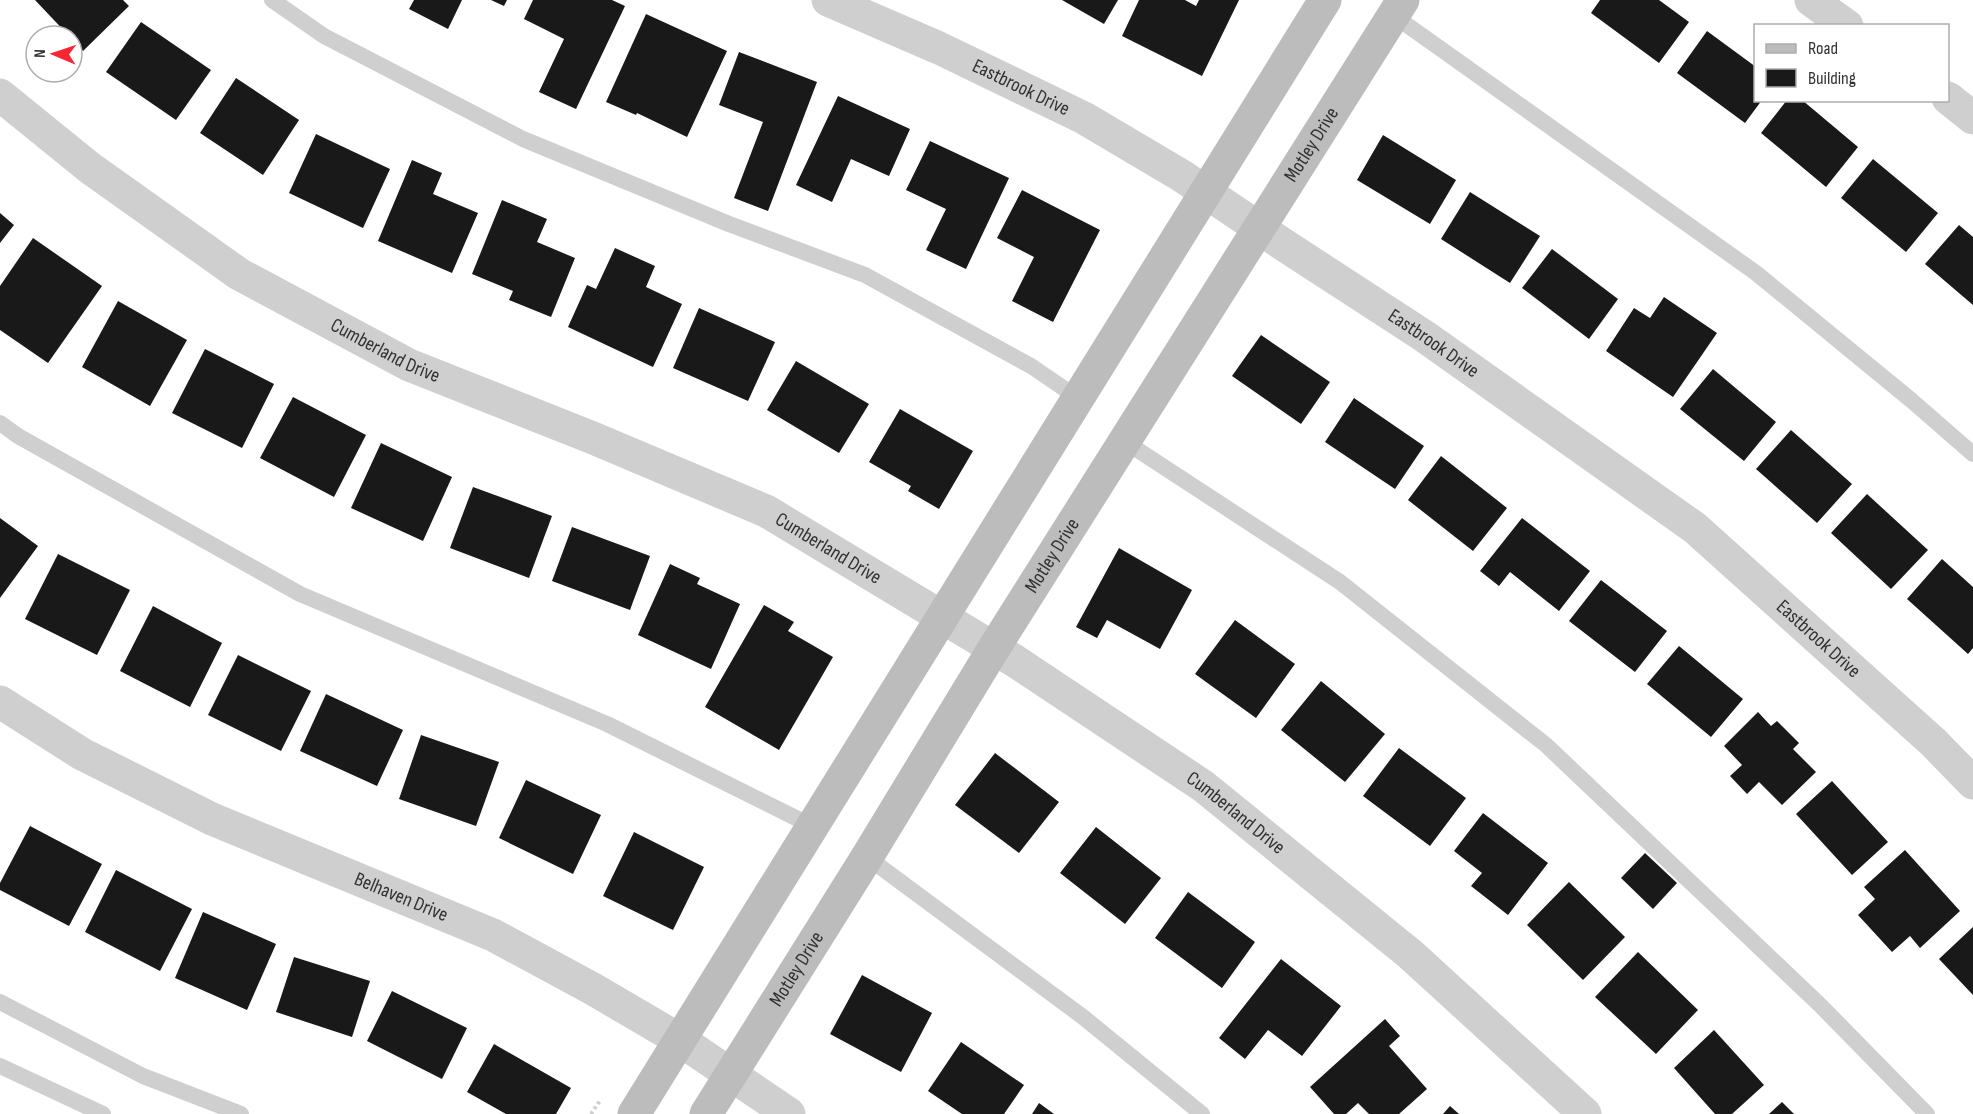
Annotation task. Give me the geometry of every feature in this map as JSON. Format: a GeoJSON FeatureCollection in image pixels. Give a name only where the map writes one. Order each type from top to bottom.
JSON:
{"type":"FeatureCollection","features":[{"type":"Feature","properties":{"kind":"main road"},"geometry":{"type":"LineString","coordinates":[[634,1114],[1325,0]]}},
{"type":"Feature","properties":{"kind":"main road","name":"Motley Drive"},"geometry":{"type":"LineString","coordinates":[[706,1114],[867,857],[994,648],[1398,8]]}},
{"type":"Feature","properties":{"kind":"street","name":"Eastbrook Drive"},"geometry":{"type":"LineString","coordinates":[[828,0],[939,48],[1084,118],[1182,176],[1424,336],[1695,528],[1933,742],[1973,783]]}},
{"type":"Feature","properties":{"kind":"street"},"geometry":{"type":"LineString","coordinates":[[1811,0],[1844,24]]}},
{"type":"Feature","properties":{"kind":"street","name":"Cumberland Drive"},"geometry":{"type":"LineString","coordinates":[[0,95],[90,168],[239,274],[409,365],[593,438],[766,511],[994,648],[1203,786],[1410,954],[1585,1114]]}},
{"type":"Feature","properties":{"kind":"street"},"geometry":{"type":"LineString","coordinates":[[1949,100],[1973,118]]}},
{"type":"Feature","properties":{"kind":"street","name":"Belhaven Drive"},"geometry":{"type":"LineString","coordinates":[[0,702],[82,754],[212,819],[493,935],[593,989],[680,1040],[789,1114]]}},
{"type":"Feature","properties":{"kind":"lane"},"geometry":{"type":"LineString","coordinates":[[272,0],[324,36],[523,138],[729,224],[865,275],[1031,366],[1078,398]]}},
{"type":"Feature","properties":{"kind":"lane"},"geometry":{"type":"LineString","coordinates":[[1398,8],[1756,273],[1973,454]]}},
{"type":"Feature","properties":{"kind":"lane"},"geometry":{"type":"LineString","coordinates":[[0,423],[18,436],[300,594],[607,724],[812,826]]}},
{"type":"Feature","properties":{"kind":"lane"},"geometry":{"type":"LineString","coordinates":[[1124,441],[1340,582],[1546,745],[1820,1005],[1927,1114]]}},
{"type":"Feature","properties":{"kind":"lane"},"geometry":{"type":"LineString","coordinates":[[867,857],[1083,1017],[1202,1114]]}},
{"type":"Feature","properties":{"kind":"lane"},"geometry":{"type":"LineString","coordinates":[[0,1002],[143,1076],[241,1114]]}},
{"type":"Feature","properties":{"kind":"lane"},"geometry":{"type":"LineString","coordinates":[[0,1066],[103,1114]]}},
{"type":"Feature","properties":{"kind":"building"},"geometry":{"type":"Polygon","coordinates":[[[35,0],[123,0],[129,6],[84,50],[84,24],[58,24],[35,0]]]}},
{"type":"Feature","properties":{"kind":"building"},"geometry":{"type":"Polygon","coordinates":[[[414,0],[462,0],[448,29],[409,9],[414,0]]]}},
{"type":"Feature","properties":{"kind":"building"},"geometry":{"type":"Polygon","coordinates":[[[491,0],[507,0],[504,6],[491,0]]]}},
{"type":"Feature","properties":{"kind":"building"},"geometry":{"type":"Polygon","coordinates":[[[533,0],[612,0],[625,6],[576,109],[539,92],[564,39],[524,19],[533,0]]]}},
{"type":"Feature","properties":{"kind":"building"},"geometry":{"type":"Polygon","coordinates":[[[1062,0],[1118,0],[1104,24],[1062,0]]]}},
{"type":"Feature","properties":{"kind":"building"},"geometry":{"type":"Polygon","coordinates":[[[1139,0],[1185,0],[1196,6],[1199,0],[1239,0],[1202,76],[1122,36],[1139,0]]]}},
{"type":"Feature","properties":{"kind":"building"},"geometry":{"type":"Polygon","coordinates":[[[1600,0],[1659,0],[1689,22],[1659,63],[1591,13],[1600,0]]]}},
{"type":"Feature","properties":{"kind":"building"},"geometry":{"type":"Polygon","coordinates":[[[646,14],[727,51],[687,137],[637,113],[636,115],[606,102],[646,14]]]}},
{"type":"Feature","properties":{"kind":"building"},"geometry":{"type":"Polygon","coordinates":[[[141,22],[211,70],[176,120],[106,72],[141,22]]]}},
{"type":"Feature","properties":{"kind":"building"},"geometry":{"type":"Polygon","coordinates":[[[1707,31],[1754,66],[1754,102],[1761,102],[1745,123],[1677,73],[1707,31]]]}},
{"type":"Feature","properties":{"kind":"building"},"geometry":{"type":"Polygon","coordinates":[[[739,52],[817,82],[768,211],[734,198],[763,122],[719,105],[739,52]]]}},
{"type":"Feature","properties":{"kind":"building"},"geometry":{"type":"Polygon","coordinates":[[[236,78],[299,120],[263,175],[200,133],[236,78]]]}},
{"type":"Feature","properties":{"kind":"building"},"geometry":{"type":"Polygon","coordinates":[[[838,96],[910,129],[889,176],[851,159],[832,202],[796,185],[838,96]]]}},
{"type":"Feature","properties":{"kind":"building"},"geometry":{"type":"Polygon","coordinates":[[[1785,102],[1804,102],[1858,147],[1826,187],[1761,133],[1785,102]]]}},
{"type":"Feature","properties":{"kind":"building"},"geometry":{"type":"Polygon","coordinates":[[[316,134],[390,169],[363,228],[289,193],[316,134]]]}},
{"type":"Feature","properties":{"kind":"building"},"geometry":{"type":"Polygon","coordinates":[[[1383,135],[1456,180],[1430,224],[1357,180],[1383,135]]]}},
{"type":"Feature","properties":{"kind":"building"},"geometry":{"type":"Polygon","coordinates":[[[930,141],[1009,178],[966,269],[926,250],[946,209],[906,190],[930,141]]]}},
{"type":"Feature","properties":{"kind":"building"},"geometry":{"type":"Polygon","coordinates":[[[1873,159],[1938,213],[1906,252],[1841,198],[1873,159]]]}},
{"type":"Feature","properties":{"kind":"building"},"geometry":{"type":"Polygon","coordinates":[[[412,160],[442,173],[433,194],[478,213],[452,273],[378,241],[412,160]]]}},
{"type":"Feature","properties":{"kind":"building"},"geometry":{"type":"Polygon","coordinates":[[[1022,190],[1100,230],[1053,322],[1012,301],[1034,257],[997,238],[1022,190]]]}},
{"type":"Feature","properties":{"kind":"building"},"geometry":{"type":"Polygon","coordinates":[[[1470,192],[1540,236],[1510,283],[1441,239],[1470,192]]]}},
{"type":"Feature","properties":{"kind":"building"},"geometry":{"type":"Polygon","coordinates":[[[502,200],[547,219],[537,242],[575,258],[551,317],[509,300],[513,291],[472,274],[502,200]]]}},
{"type":"Feature","properties":{"kind":"building"},"geometry":{"type":"Polygon","coordinates":[[[0,213],[14,225],[0,243],[0,213]]]}},
{"type":"Feature","properties":{"kind":"building"},"geometry":{"type":"Polygon","coordinates":[[[1959,225],[1973,237],[1973,305],[1925,264],[1959,225]]]}},
{"type":"Feature","properties":{"kind":"building"},"geometry":{"type":"Polygon","coordinates":[[[33,238],[102,286],[48,363],[0,330],[0,286],[33,238]]]}},
{"type":"Feature","properties":{"kind":"building"},"geometry":{"type":"Polygon","coordinates":[[[615,248],[655,266],[646,287],[682,304],[653,367],[568,327],[587,285],[596,289],[615,248]]]}},
{"type":"Feature","properties":{"kind":"building"},"geometry":{"type":"Polygon","coordinates":[[[1552,249],[1618,299],[1589,339],[1522,288],[1552,249]]]}},
{"type":"Feature","properties":{"kind":"building"},"geometry":{"type":"Polygon","coordinates":[[[1664,297],[1717,333],[1673,397],[1606,351],[1634,308],[1650,318],[1664,297]]]}},
{"type":"Feature","properties":{"kind":"building"},"geometry":{"type":"Polygon","coordinates":[[[118,301],[187,340],[150,406],[82,367],[118,301]]]}},
{"type":"Feature","properties":{"kind":"building"},"geometry":{"type":"Polygon","coordinates":[[[699,308],[775,342],[748,401],[673,368],[699,308]]]}},
{"type":"Feature","properties":{"kind":"building"},"geometry":{"type":"Polygon","coordinates":[[[1261,335],[1330,382],[1301,424],[1232,376],[1261,335]]]}},
{"type":"Feature","properties":{"kind":"building"},"geometry":{"type":"Polygon","coordinates":[[[205,349],[274,384],[242,448],[172,413],[205,349]]]}},
{"type":"Feature","properties":{"kind":"building"},"geometry":{"type":"Polygon","coordinates":[[[796,361],[869,404],[839,453],[767,410],[796,361]]]}},
{"type":"Feature","properties":{"kind":"building"},"geometry":{"type":"Polygon","coordinates":[[[1713,369],[1776,422],[1744,461],[1680,409],[1713,369]]]}},
{"type":"Feature","properties":{"kind":"building"},"geometry":{"type":"Polygon","coordinates":[[[293,397],[366,435],[334,497],[260,458],[293,397]]]}},
{"type":"Feature","properties":{"kind":"building"},"geometry":{"type":"Polygon","coordinates":[[[1354,398],[1424,446],[1395,489],[1325,442],[1354,398]]]}},
{"type":"Feature","properties":{"kind":"building"},"geometry":{"type":"Polygon","coordinates":[[[900,409],[973,451],[939,509],[908,491],[911,486],[869,462],[900,409]]]}},
{"type":"Feature","properties":{"kind":"building"},"geometry":{"type":"Polygon","coordinates":[[[1791,430],[1852,484],[1817,523],[1756,469],[1791,430]]]}},
{"type":"Feature","properties":{"kind":"building"},"geometry":{"type":"Polygon","coordinates":[[[381,443],[452,477],[423,541],[351,508],[381,443]]]}},
{"type":"Feature","properties":{"kind":"building"},"geometry":{"type":"Polygon","coordinates":[[[1441,456],[1507,508],[1473,551],[1408,500],[1441,456]]]}},
{"type":"Feature","properties":{"kind":"building"},"geometry":{"type":"Polygon","coordinates":[[[473,487],[552,516],[529,578],[450,548],[473,487]]]}},
{"type":"Feature","properties":{"kind":"building"},"geometry":{"type":"Polygon","coordinates":[[[1867,494],[1928,550],[1891,589],[1831,533],[1867,494]]]}},
{"type":"Feature","properties":{"kind":"building"},"geometry":{"type":"Polygon","coordinates":[[[0,518],[38,546],[0,598],[0,518]]]}},
{"type":"Feature","properties":{"kind":"building"},"geometry":{"type":"Polygon","coordinates":[[[1522,518],[1590,571],[1559,611],[1510,572],[1499,586],[1480,571],[1522,518]]]}},
{"type":"Feature","properties":{"kind":"building"},"geometry":{"type":"Polygon","coordinates":[[[572,527],[650,556],[630,610],[552,581],[572,527]]]}},
{"type":"Feature","properties":{"kind":"building"},"geometry":{"type":"Polygon","coordinates":[[[1119,548],[1192,590],[1160,649],[1107,620],[1097,638],[1076,627],[1119,548]]]}},
{"type":"Feature","properties":{"kind":"building"},"geometry":{"type":"Polygon","coordinates":[[[58,554],[130,590],[97,655],[25,619],[58,554]]]}},
{"type":"Feature","properties":{"kind":"building"},"geometry":{"type":"Polygon","coordinates":[[[1942,559],[1973,587],[1973,648],[1968,654],[1907,599],[1942,559]]]}},
{"type":"Feature","properties":{"kind":"building"},"geometry":{"type":"Polygon","coordinates":[[[670,564],[700,578],[697,584],[740,604],[711,669],[638,635],[670,564]]]}},
{"type":"Feature","properties":{"kind":"building"},"geometry":{"type":"Polygon","coordinates":[[[1601,580],[1667,631],[1635,672],[1569,621],[1601,580]]]}},
{"type":"Feature","properties":{"kind":"building"},"geometry":{"type":"Polygon","coordinates":[[[764,605],[794,622],[788,631],[833,657],[779,750],[705,707],[764,605]]]}},
{"type":"Feature","properties":{"kind":"building"},"geometry":{"type":"Polygon","coordinates":[[[153,606],[222,643],[190,707],[120,671],[153,606]]]}},
{"type":"Feature","properties":{"kind":"building"},"geometry":{"type":"Polygon","coordinates":[[[1235,620],[1295,664],[1256,718],[1195,674],[1235,620]]]}},
{"type":"Feature","properties":{"kind":"building"},"geometry":{"type":"Polygon","coordinates":[[[1679,646],[1743,699],[1711,737],[1647,684],[1679,646]]]}},
{"type":"Feature","properties":{"kind":"building"},"geometry":{"type":"Polygon","coordinates":[[[238,655],[311,691],[281,751],[208,715],[238,655]]]}},
{"type":"Feature","properties":{"kind":"building"},"geometry":{"type":"Polygon","coordinates":[[[1321,681],[1385,734],[1345,782],[1281,730],[1321,681]]]}},
{"type":"Feature","properties":{"kind":"building"},"geometry":{"type":"Polygon","coordinates":[[[326,694],[403,730],[377,786],[300,751],[326,694]]]}},
{"type":"Feature","properties":{"kind":"building"},"geometry":{"type":"Polygon","coordinates":[[[1758,712],[1771,726],[1777,721],[1799,743],[1793,749],[1816,772],[1782,805],[1759,782],[1747,794],[1730,776],[1742,765],[1724,746],[1758,712]]]}},
{"type":"Feature","properties":{"kind":"building"},"geometry":{"type":"Polygon","coordinates":[[[421,735],[499,762],[476,826],[399,799],[421,735]]]}},
{"type":"Feature","properties":{"kind":"building"},"geometry":{"type":"Polygon","coordinates":[[[1399,748],[1466,798],[1430,846],[1363,796],[1399,748]]]}},
{"type":"Feature","properties":{"kind":"building"},"geometry":{"type":"Polygon","coordinates":[[[995,753],[1059,802],[1019,853],[955,805],[995,753]]]}},
{"type":"Feature","properties":{"kind":"building"},"geometry":{"type":"Polygon","coordinates":[[[526,780],[601,815],[573,874],[499,838],[526,780]]]}},
{"type":"Feature","properties":{"kind":"building"},"geometry":{"type":"Polygon","coordinates":[[[1832,781],[1888,842],[1852,875],[1796,814],[1832,781]]]}},
{"type":"Feature","properties":{"kind":"building"},"geometry":{"type":"Polygon","coordinates":[[[1483,813],[1548,863],[1508,915],[1471,886],[1482,873],[1454,851],[1483,813]]]}},
{"type":"Feature","properties":{"kind":"building"},"geometry":{"type":"Polygon","coordinates":[[[30,826],[102,864],[69,926],[0,890],[0,883],[30,826]]]}},
{"type":"Feature","properties":{"kind":"building"},"geometry":{"type":"Polygon","coordinates":[[[1096,827],[1161,878],[1125,924],[1060,873],[1096,827]]]}},
{"type":"Feature","properties":{"kind":"building"},"geometry":{"type":"Polygon","coordinates":[[[634,832],[704,867],[673,930],[603,896],[634,832]]]}},
{"type":"Feature","properties":{"kind":"building"},"geometry":{"type":"Polygon","coordinates":[[[1905,850],[1960,911],[1920,948],[1910,936],[1892,952],[1858,915],[1875,899],[1864,887],[1905,850]]]}},
{"type":"Feature","properties":{"kind":"building"},"geometry":{"type":"Polygon","coordinates":[[[1645,853],[1677,883],[1653,909],[1621,878],[1645,853]]]}},
{"type":"Feature","properties":{"kind":"building"},"geometry":{"type":"Polygon","coordinates":[[[116,870],[192,909],[160,971],[85,932],[116,870]]]}},
{"type":"Feature","properties":{"kind":"building"},"geometry":{"type":"Polygon","coordinates":[[[1569,882],[1625,937],[1583,980],[1527,925],[1569,882]]]}},
{"type":"Feature","properties":{"kind":"building"},"geometry":{"type":"Polygon","coordinates":[[[1188,892],[1255,942],[1222,988],[1155,938],[1188,892]]]}},
{"type":"Feature","properties":{"kind":"building"},"geometry":{"type":"Polygon","coordinates":[[[203,912],[276,944],[247,1010],[175,978],[203,912]]]}},
{"type":"Feature","properties":{"kind":"building"},"geometry":{"type":"Polygon","coordinates":[[[1973,927],[1973,995],[1939,959],[1973,927]]]}},
{"type":"Feature","properties":{"kind":"building"},"geometry":{"type":"Polygon","coordinates":[[[1638,952],[1698,1010],[1656,1054],[1595,997],[1638,952]]]}},
{"type":"Feature","properties":{"kind":"building"},"geometry":{"type":"Polygon","coordinates":[[[294,957],[370,981],[352,1037],[276,1012],[294,957]]]}},
{"type":"Feature","properties":{"kind":"building"},"geometry":{"type":"Polygon","coordinates":[[[1281,959],[1341,1006],[1302,1056],[1268,1030],[1245,1059],[1219,1038],[1281,959]]]}},
{"type":"Feature","properties":{"kind":"building"},"geometry":{"type":"Polygon","coordinates":[[[862,975],[932,1013],[901,1072],[830,1034],[862,975]]]}},
{"type":"Feature","properties":{"kind":"building"},"geometry":{"type":"Polygon","coordinates":[[[392,991],[467,1028],[442,1079],[367,1041],[392,991]]]}},
{"type":"Feature","properties":{"kind":"building"},"geometry":{"type":"Polygon","coordinates":[[[1385,1019],[1400,1036],[1389,1046],[1427,1089],[1399,1114],[1369,1114],[1358,1103],[1346,1114],[1334,1114],[1310,1087],[1385,1019]]]}},
{"type":"Feature","properties":{"kind":"building"},"geometry":{"type":"Polygon","coordinates":[[[1714,1030],[1764,1085],[1732,1114],[1715,1114],[1674,1068],[1714,1030]]]}},
{"type":"Feature","properties":{"kind":"building"},"geometry":{"type":"Polygon","coordinates":[[[961,1042],[1024,1085],[1004,1114],[962,1114],[928,1091],[961,1042]]]}},
{"type":"Feature","properties":{"kind":"building"},"geometry":{"type":"Polygon","coordinates":[[[494,1044],[571,1088],[556,1114],[506,1114],[467,1092],[494,1044]]]}},
{"type":"Feature","properties":{"kind":"building"},"geometry":{"type":"Polygon","coordinates":[[[1782,1102],[1794,1114],[1769,1114],[1782,1102]]]}},
{"type":"Feature","properties":{"kind":"building"},"geometry":{"type":"Polygon","coordinates":[[[1039,1103],[1054,1114],[1032,1114],[1039,1103]]]}},
{"type":"Feature","properties":{"kind":"building"},"geometry":{"type":"Polygon","coordinates":[[[1450,1106],[1459,1114],[1443,1114],[1450,1106]]]}}]}
